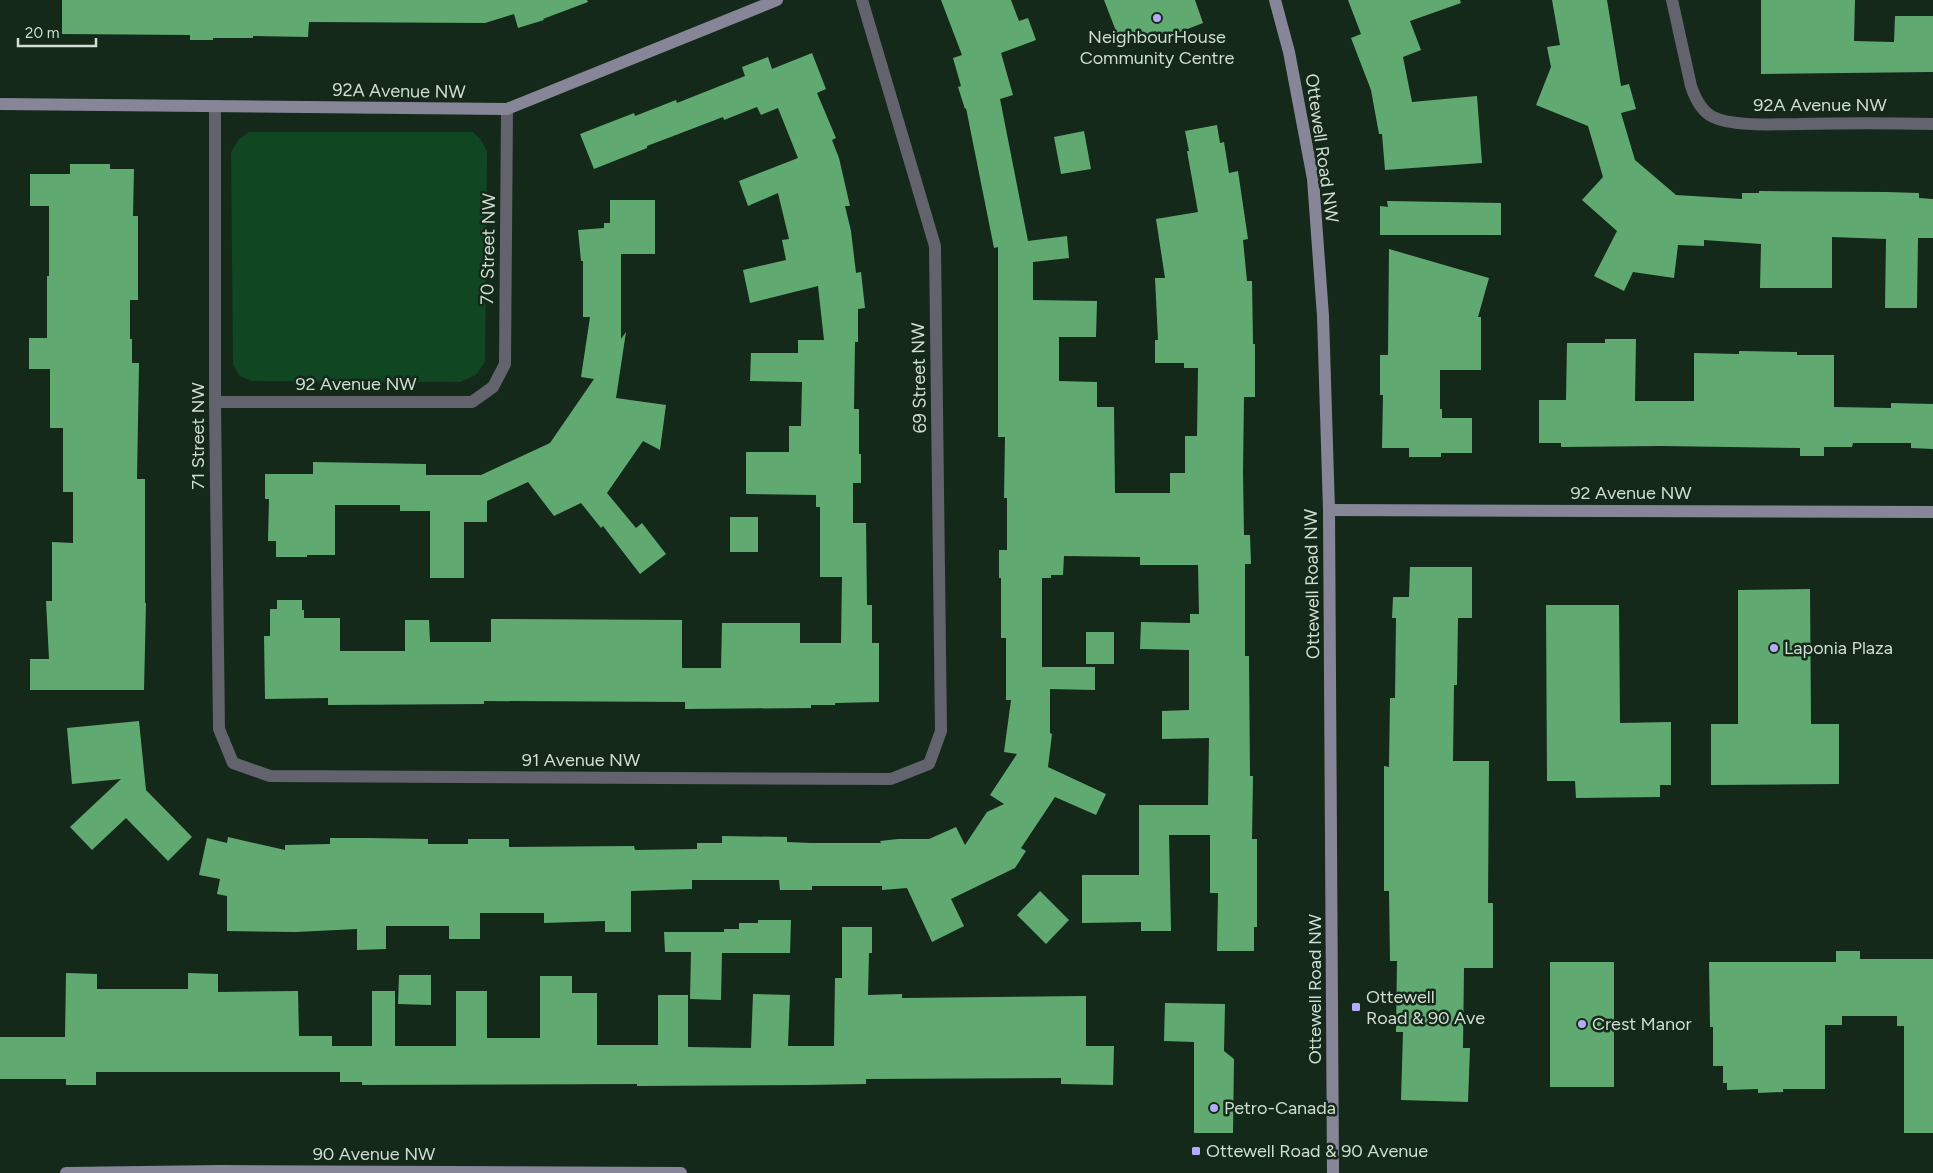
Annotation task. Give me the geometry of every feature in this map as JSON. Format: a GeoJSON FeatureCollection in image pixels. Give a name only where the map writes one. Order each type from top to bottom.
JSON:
{"type":"FeatureCollection","features":[{"type":"Feature","properties":{"kind":"street","name":"92A Avenue NW"},"geometry":{"type":"LineString","coordinates":[[0,104],[507,109],[777,0]]}},
{"type":"Feature","properties":{"kind":"street","name":"69 Street NW"},"geometry":{"type":"LineString","coordinates":[[862,0],[935,246],[941,730],[929,764]]}},
{"type":"Feature","properties":{"kind":"street","name":"Ottewell Road NW"},"geometry":{"type":"LineString","coordinates":[[1275,0],[1289,52],[1313,179],[1323,316],[1329,510],[1333,1173]]}},
{"type":"Feature","properties":{"kind":"street","name":"92A Avenue NW"},"geometry":{"type":"LineString","coordinates":[[1672,0],[1691,86],[1696,99],[1708,114],[1726,122],[1762,124],[1933,124]]}},
{"type":"Feature","properties":{"kind":"street","name":"71 Street NW"},"geometry":{"type":"LineString","coordinates":[[215,106],[215,402],[219,729],[233,763]]}},
{"type":"Feature","properties":{"kind":"street","name":"70 Street NW"},"geometry":{"type":"LineString","coordinates":[[493,387],[505,364],[507,109]]}},
{"type":"Feature","properties":{"kind":"street","name":"92 Avenue NW"},"geometry":{"type":"LineString","coordinates":[[215,402],[472,402],[493,387]]}},
{"type":"Feature","properties":{"kind":"street","name":"92 Avenue NW"},"geometry":{"type":"LineString","coordinates":[[1329,510],[1933,512]]}},
{"type":"Feature","properties":{"kind":"street","name":"91 Avenue NW"},"geometry":{"type":"LineString","coordinates":[[233,763],[270,776],[891,779],[929,764]]}},
{"type":"Feature","properties":{"kind":"street","name":"90 Avenue NW"},"geometry":{"type":"LineString","coordinates":[[66,1173],[681,1173]]}},
{"type":"Feature","properties":{"kind":"green space"},"geometry":{"type":"Polygon","coordinates":[[[249,132],[473,132],[481,140],[487,151],[485,362],[476,375],[460,382],[252,381],[240,376],[233,365],[231,152],[239,139],[249,132]]]}},
{"type":"Feature","properties":{"kind":"building"},"geometry":{"type":"Polygon","coordinates":[[[62,0],[587,0],[588,2],[544,20],[518,28],[514,14],[485,23],[309,22],[308,37],[253,36],[253,38],[190,40],[190,35],[62,34],[62,0]]]}},
{"type":"Feature","properties":{"kind":"building"},"geometry":{"type":"Polygon","coordinates":[[[941,0],[1011,0],[1019,21],[1028,18],[1036,40],[1001,53],[1013,95],[1000,99],[1028,241],[1067,236],[1069,258],[1033,262],[1033,300],[1097,301],[1096,337],[1059,337],[1059,381],[1097,382],[1097,407],[1114,407],[1115,493],[1170,493],[1170,473],[1185,473],[1185,436],[1197,436],[1198,368],[1184,368],[1184,363],[1155,363],[1155,340],[1158,340],[1155,278],[1165,278],[1156,219],[1198,212],[1185,131],[1217,125],[1220,143],[1224,142],[1229,173],[1238,171],[1248,239],[1243,240],[1247,281],[1252,281],[1253,344],[1255,344],[1255,397],[1244,397],[1243,473],[1244,535],[1250,535],[1251,564],[1245,564],[1245,656],[1249,656],[1250,776],[1253,776],[1252,839],[1257,839],[1257,927],[1254,927],[1254,951],[1217,951],[1218,893],[1210,893],[1210,835],[1169,835],[1171,931],[1141,931],[1141,922],[1082,923],[1082,875],[1139,875],[1139,805],[1208,805],[1209,738],[1162,739],[1162,711],[1189,710],[1189,650],[1140,649],[1141,622],[1190,623],[1190,614],[1199,614],[1198,565],[1140,565],[1140,557],[1064,556],[1063,575],[1051,575],[1051,578],[1042,578],[1042,667],[1095,667],[1095,690],[1050,689],[1050,733],[1052,734],[1048,767],[1106,794],[1096,815],[1055,797],[1021,848],[1026,851],[1015,868],[951,899],[964,926],[932,942],[907,888],[882,890],[882,886],[812,886],[812,890],[780,890],[779,880],[692,880],[692,889],[631,891],[631,932],[605,932],[605,921],[544,923],[544,913],[480,913],[480,939],[449,939],[449,926],[386,926],[386,949],[357,950],[357,929],[296,932],[227,931],[227,896],[217,894],[220,879],[199,875],[207,838],[227,843],[228,837],[285,850],[285,845],[330,844],[330,838],[369,838],[428,839],[428,844],[468,844],[468,839],[509,839],[509,847],[634,846],[635,850],[697,849],[697,843],[722,843],[722,836],[787,837],[787,842],[881,843],[880,841],[898,839],[929,839],[956,827],[965,845],[987,812],[1004,804],[990,795],[1017,754],[1004,752],[1011,700],[1006,700],[1006,638],[1001,638],[1001,578],[999,578],[999,550],[1007,550],[1007,498],[1004,498],[1005,437],[998,437],[998,247],[994,248],[966,108],[958,87],[961,86],[953,58],[962,55],[941,0]]]}},
{"type":"Feature","properties":{"kind":"building","name":"NeighbourHouse Community Centre"},"geometry":{"type":"Polygon","coordinates":[[[1104,0],[1195,0],[1203,23],[1159,40],[1156,31],[1121,44],[1104,0]]]}},
{"type":"Feature","properties":{"kind":"building"},"geometry":{"type":"Polygon","coordinates":[[[1348,0],[1460,0],[1461,3],[1410,21],[1421,50],[1403,57],[1412,102],[1477,96],[1482,163],[1385,170],[1382,134],[1379,134],[1371,90],[1351,38],[1361,34],[1348,0]]]}},
{"type":"Feature","properties":{"kind":"building"},"geometry":{"type":"Polygon","coordinates":[[[1552,0],[1607,0],[1621,86],[1629,84],[1636,109],[1621,113],[1635,160],[1676,195],[1742,199],[1742,193],[1759,193],[1759,191],[1886,192],[1919,193],[1919,198],[1933,199],[1933,238],[1918,238],[1917,308],[1885,308],[1886,239],[1832,237],[1832,288],[1760,288],[1761,244],[1704,240],[1704,246],[1678,245],[1674,278],[1633,272],[1624,291],[1594,276],[1617,231],[1582,200],[1603,177],[1588,126],[1536,105],[1551,67],[1547,47],[1560,45],[1552,0]]]}},
{"type":"Feature","properties":{"kind":"building"},"geometry":{"type":"Polygon","coordinates":[[[1761,0],[1855,0],[1854,41],[1894,42],[1895,16],[1933,16],[1933,72],[1761,74],[1761,0]]]}},
{"type":"Feature","properties":{"kind":"building"},"geometry":{"type":"Polygon","coordinates":[[[812,53],[826,89],[817,93],[836,138],[832,140],[839,158],[850,206],[845,206],[851,231],[856,273],[861,272],[865,308],[858,309],[858,342],[855,342],[854,409],[859,409],[861,483],[853,483],[853,523],[866,523],[867,605],[872,605],[872,643],[879,643],[879,702],[811,705],[811,708],[685,709],[685,702],[484,701],[484,704],[328,705],[328,698],[265,699],[264,636],[270,636],[270,609],[277,609],[277,600],[302,600],[304,618],[340,618],[340,651],[405,651],[405,620],[429,620],[430,642],[491,642],[491,619],[682,620],[682,668],[721,668],[722,623],[800,623],[800,643],[841,643],[842,577],[820,577],[820,507],[816,507],[816,495],[746,494],[746,452],[789,452],[789,426],[801,426],[802,382],[750,381],[751,353],[798,353],[798,340],[824,340],[818,286],[750,303],[743,270],[786,260],[782,240],[789,239],[778,193],[748,206],[739,181],[798,158],[778,108],[761,115],[757,107],[724,120],[723,117],[647,146],[647,148],[594,169],[580,134],[634,113],[635,116],[676,100],[677,103],[745,76],[742,67],[768,57],[772,69],[812,53]]]}},
{"type":"Feature","properties":{"kind":"building"},"geometry":{"type":"Polygon","coordinates":[[[1084,131],[1091,169],[1061,174],[1054,137],[1084,131]]]}},
{"type":"Feature","properties":{"kind":"building"},"geometry":{"type":"Polygon","coordinates":[[[70,164],[110,164],[110,169],[134,169],[133,216],[138,216],[138,300],[130,300],[130,339],[132,339],[132,363],[139,363],[137,479],[145,479],[146,603],[144,690],[30,690],[30,659],[49,659],[46,601],[52,601],[52,542],[73,543],[73,492],[63,492],[63,428],[50,428],[50,369],[29,369],[29,338],[47,338],[47,276],[49,276],[49,206],[30,206],[30,174],[70,174],[70,164]]]}},
{"type":"Feature","properties":{"kind":"building"},"geometry":{"type":"Polygon","coordinates":[[[610,200],[655,200],[655,254],[621,254],[621,339],[626,332],[616,398],[666,405],[660,450],[643,441],[607,493],[636,528],[642,523],[666,554],[640,574],[603,526],[601,528],[581,503],[554,516],[528,482],[487,501],[487,522],[464,522],[464,578],[430,578],[430,511],[400,511],[400,505],[335,505],[335,555],[276,557],[276,541],[268,541],[269,499],[265,499],[265,474],[313,474],[313,462],[426,464],[426,475],[481,475],[550,443],[594,379],[581,377],[590,317],[583,317],[583,261],[581,261],[578,230],[604,228],[604,223],[610,223],[610,200]]]}},
{"type":"Feature","properties":{"kind":"building"},"geometry":{"type":"Polygon","coordinates":[[[1387,201],[1501,203],[1501,235],[1380,235],[1380,206],[1388,207],[1387,201]]]}},
{"type":"Feature","properties":{"kind":"building"},"geometry":{"type":"Polygon","coordinates":[[[1389,249],[1489,278],[1478,317],[1481,317],[1481,370],[1440,370],[1440,409],[1442,409],[1442,418],[1472,418],[1472,453],[1441,453],[1441,457],[1409,457],[1409,448],[1382,448],[1383,395],[1380,395],[1380,355],[1388,355],[1389,249]]]}},
{"type":"Feature","properties":{"kind":"building"},"geometry":{"type":"Polygon","coordinates":[[[1605,339],[1636,339],[1635,401],[1694,401],[1694,353],[1739,354],[1739,351],[1797,352],[1797,355],[1834,355],[1834,407],[1891,408],[1891,403],[1933,404],[1933,449],[1911,448],[1911,443],[1853,443],[1852,447],[1824,447],[1824,456],[1800,456],[1800,448],[1561,447],[1561,443],[1539,443],[1539,400],[1566,400],[1567,343],[1605,343],[1605,339]]]}},
{"type":"Feature","properties":{"kind":"building"},"geometry":{"type":"Polygon","coordinates":[[[730,517],[758,517],[758,552],[730,552],[730,517]]]}},
{"type":"Feature","properties":{"kind":"building"},"geometry":{"type":"Polygon","coordinates":[[[1410,567],[1472,567],[1472,618],[1458,618],[1457,685],[1454,685],[1453,761],[1489,761],[1488,903],[1493,903],[1493,968],[1464,968],[1463,1048],[1470,1048],[1468,1102],[1401,1100],[1403,1032],[1396,1032],[1397,961],[1390,961],[1389,891],[1384,891],[1384,766],[1389,767],[1390,698],[1395,698],[1396,618],[1392,618],[1393,597],[1409,597],[1410,567]]]}},
{"type":"Feature","properties":{"kind":"building","name":"Laponia Plaza"},"geometry":{"type":"Polygon","coordinates":[[[1810,589],[1811,724],[1839,724],[1839,784],[1711,785],[1711,724],[1738,724],[1738,590],[1810,589]]]}},
{"type":"Feature","properties":{"kind":"building"},"geometry":{"type":"Polygon","coordinates":[[[1546,605],[1619,605],[1620,723],[1671,722],[1671,785],[1660,785],[1660,797],[1576,798],[1575,781],[1547,781],[1546,605]]]}},
{"type":"Feature","properties":{"kind":"building"},"geometry":{"type":"Polygon","coordinates":[[[1086,632],[1114,632],[1114,664],[1086,664],[1086,632]]]}},
{"type":"Feature","properties":{"kind":"building"},"geometry":{"type":"Polygon","coordinates":[[[139,721],[146,790],[192,837],[168,861],[126,818],[92,850],[70,827],[121,779],[72,784],[67,728],[139,721]]]}},
{"type":"Feature","properties":{"kind":"building"},"geometry":{"type":"Polygon","coordinates":[[[1040,891],[1069,920],[1046,944],[1017,915],[1040,891]]]}},
{"type":"Feature","properties":{"kind":"building"},"geometry":{"type":"Polygon","coordinates":[[[758,920],[791,920],[790,953],[722,953],[721,1000],[690,999],[691,952],[665,952],[664,932],[724,932],[724,929],[739,929],[739,923],[758,923],[758,920]]]}},
{"type":"Feature","properties":{"kind":"building"},"geometry":{"type":"Polygon","coordinates":[[[842,927],[872,927],[872,953],[869,953],[868,995],[902,994],[902,998],[1086,996],[1086,1046],[1114,1046],[1113,1085],[1061,1084],[1061,1078],[866,1079],[866,1084],[806,1085],[362,1085],[362,1082],[340,1082],[340,1072],[96,1072],[96,1085],[66,1085],[66,1079],[0,1079],[0,1037],[65,1037],[66,973],[97,974],[97,989],[188,989],[188,973],[218,974],[218,992],[298,991],[299,1036],[332,1036],[332,1046],[372,1046],[372,991],[395,991],[395,1046],[456,1046],[456,991],[487,991],[487,1038],[540,1038],[540,976],[572,976],[572,993],[597,993],[597,1045],[658,1045],[658,995],[688,995],[688,1047],[751,1048],[753,994],[790,995],[788,1046],[834,1046],[835,978],[842,978],[842,927]]]}},
{"type":"Feature","properties":{"kind":"building"},"geometry":{"type":"Polygon","coordinates":[[[1836,951],[1860,951],[1860,959],[1933,959],[1933,1133],[1904,1133],[1904,1026],[1897,1026],[1897,1016],[1842,1016],[1842,1025],[1825,1025],[1825,1089],[1783,1089],[1783,1092],[1758,1093],[1758,1089],[1727,1090],[1727,1083],[1723,1083],[1723,1066],[1713,1066],[1709,962],[1836,962],[1836,951]]]}},
{"type":"Feature","properties":{"kind":"building","name":"Crest Manor"},"geometry":{"type":"Polygon","coordinates":[[[1550,962],[1614,962],[1614,1087],[1550,1087],[1550,962]]]}},
{"type":"Feature","properties":{"kind":"building"},"geometry":{"type":"Polygon","coordinates":[[[399,975],[431,975],[431,1005],[398,1004],[399,975]]]}},
{"type":"Feature","properties":{"kind":"building"},"geometry":{"type":"Polygon","coordinates":[[[1165,1003],[1225,1004],[1224,1051],[1234,1059],[1233,1133],[1194,1133],[1194,1042],[1164,1041],[1165,1003]]]}},
{"type":"Feature","properties":{"kind":"place","name":"NeighbourHouse Community Centre"},"geometry":{"type":"Point","coordinates":[1157,18]}},
{"type":"Feature","properties":{"kind":"place","name":"Laponia Plaza"},"geometry":{"type":"Point","coordinates":[1774,648]}},
{"type":"Feature","properties":{"kind":"place","name":"Ottewell Road & 90 Ave"},"geometry":{"type":"Point","coordinates":[1356,1007]}},
{"type":"Feature","properties":{"kind":"place","name":"Crest Manor"},"geometry":{"type":"Point","coordinates":[1582,1024]}},
{"type":"Feature","properties":{"kind":"place","name":"Petro-Canada"},"geometry":{"type":"Point","coordinates":[1214,1108]}},
{"type":"Feature","properties":{"kind":"place","name":"Ottewell Road & 90 Avenue"},"geometry":{"type":"Point","coordinates":[1196,1151]}}]}
